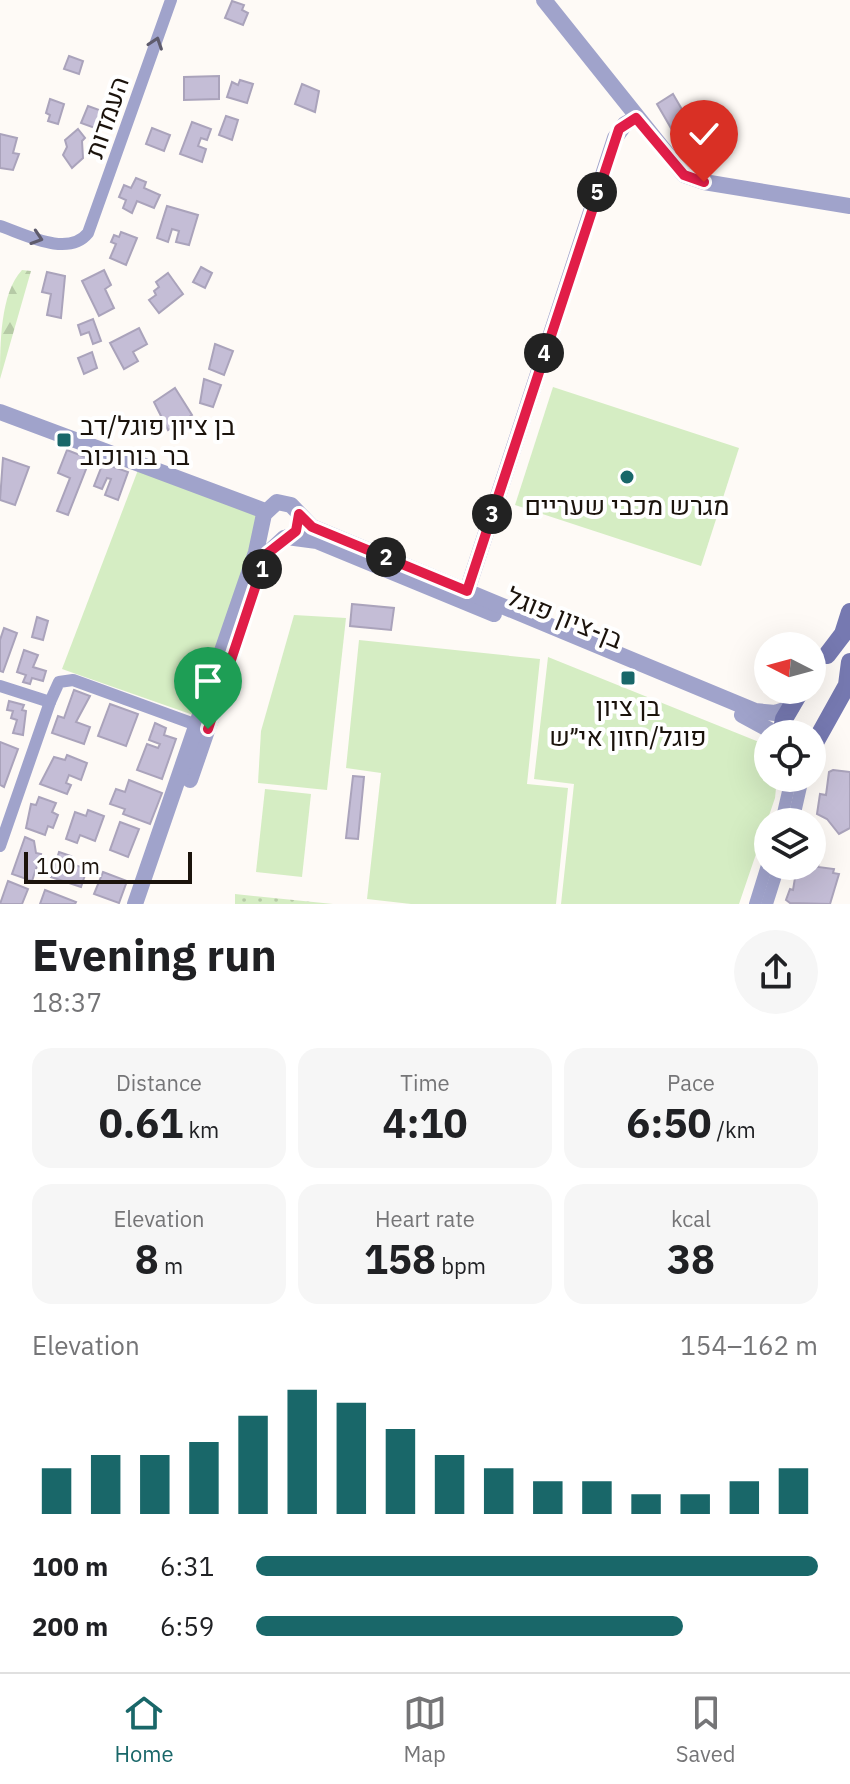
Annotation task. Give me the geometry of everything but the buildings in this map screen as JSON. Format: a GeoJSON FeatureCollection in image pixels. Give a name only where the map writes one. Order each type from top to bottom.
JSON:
{"type":"FeatureCollection","features":[{"type":"Feature","properties":{"kind":"main road"},"geometry":{"type":"LineString","coordinates":[[826,652],[843,634],[850,612]]}},
{"type":"Feature","properties":{"kind":"main road"},"geometry":{"type":"LineString","coordinates":[[826,659],[845,662],[850,673]]}},
{"type":"Feature","properties":{"kind":"main road"},"geometry":{"type":"LineString","coordinates":[[826,720],[847,685],[850,662]]}},
{"type":"Feature","properties":{"kind":"main road"},"geometry":{"type":"LineString","coordinates":[[784,720],[793,704]]}},
{"type":"Feature","properties":{"kind":"street","name":"העמדות"},"geometry":{"type":"LineString","coordinates":[[0,226],[47,242],[75,243],[83,239],[92,224],[171,0]]}},
{"type":"Feature","properties":{"kind":"street"},"geometry":{"type":"LineString","coordinates":[[544,0],[669,159],[694,180],[850,206]]}},
{"type":"Feature","properties":{"kind":"street"},"geometry":{"type":"LineString","coordinates":[[467,591],[615,138],[625,124],[636,118]]}},
{"type":"Feature","properties":{"kind":"street"},"geometry":{"type":"LineString","coordinates":[[1,416],[264,517],[272,536],[286,538]]}},
{"type":"Feature","properties":{"kind":"street"},"geometry":{"type":"LineString","coordinates":[[135,904],[202,727],[263,564],[297,528],[299,514],[283,502],[274,503],[264,517],[202,727],[146,904]]}},
{"type":"Feature","properties":{"kind":"street","name":"בן-ציון פוגל"},"geometry":{"type":"LineString","coordinates":[[299,514],[312,527],[755,711],[775,713],[791,708]]}},
{"type":"Feature","properties":{"kind":"street","name":"בן-ציון פוגל"},"geometry":{"type":"LineString","coordinates":[[286,538],[317,541],[754,720]]}},
{"type":"Feature","properties":{"kind":"street"},"geometry":{"type":"LineString","coordinates":[[0,846],[59,682],[73,680],[202,727]]}},
{"type":"Feature","properties":{"kind":"street"},"geometry":{"type":"LineString","coordinates":[[0,686],[50,702]]}},
{"type":"Feature","properties":{"kind":"street"},"geometry":{"type":"LineString","coordinates":[[755,904],[762,880]]}},
{"type":"Feature","properties":{"kind":"street"},"geometry":{"type":"LineString","coordinates":[[767,904],[775,880]]}},
{"type":"Feature","properties":{"kind":"green space"},"geometry":{"type":"Polygon","coordinates":[[[22,270],[31,271],[0,379],[5,306],[22,270]]]}},
{"type":"Feature","properties":{"kind":"green space","name":"מגרש מכבי שעריים"},"geometry":{"type":"Polygon","coordinates":[[[553,387],[739,448],[701,566],[515,505],[553,387]]]}},
{"type":"Feature","properties":{"kind":"green space"},"geometry":{"type":"Polygon","coordinates":[[[138,470],[259,516],[262,527],[196,716],[62,669],[138,470]]]}},
{"type":"Feature","properties":{"kind":"green space"},"geometry":{"type":"Polygon","coordinates":[[[294,615],[346,618],[327,790],[258,783],[261,731],[294,615]]]}},
{"type":"Feature","properties":{"kind":"green space"},"geometry":{"type":"Polygon","coordinates":[[[359,640],[540,659],[527,784],[568,788],[556,904],[411,904],[367,899],[381,773],[346,768],[359,640]]]}},
{"type":"Feature","properties":{"kind":"green space"},"geometry":{"type":"Polygon","coordinates":[[[548,657],[754,740],[754,792],[776,792],[772,808],[754,808],[754,860],[739,904],[561,904],[574,784],[534,779],[548,657]]]}},
{"type":"Feature","properties":{"kind":"green space"},"geometry":{"type":"Polygon","coordinates":[[[265,789],[311,794],[302,877],[256,872],[265,789]]]}},
{"type":"Feature","properties":{"kind":"green space"},"geometry":{"type":"Polygon","coordinates":[[[235,894],[333,904],[235,904],[235,894]]]}},
{"type":"Feature","properties":{"kind":"place","name":"בן ציון פוגל/דב בר בורוכוב"},"geometry":{"type":"Point","coordinates":[64,440]}},
{"type":"Feature","properties":{"kind":"place","name":"מגרש מכבי שעריים"},"geometry":{"type":"Point","coordinates":[627,477]}},
{"type":"Feature","properties":{"kind":"place","name":"בן ציון פוגל/חזון אי״ש"},"geometry":{"type":"Point","coordinates":[628,678]}},
{"type":"Feature","properties":{"kind":"route"},"geometry":{"type":"LineString","coordinates":[[208,729],[263,564],[268,553],[296,531],[299,514],[312,527],[467,591],[619,129],[636,118],[684,175],[704,182]]}}]}
